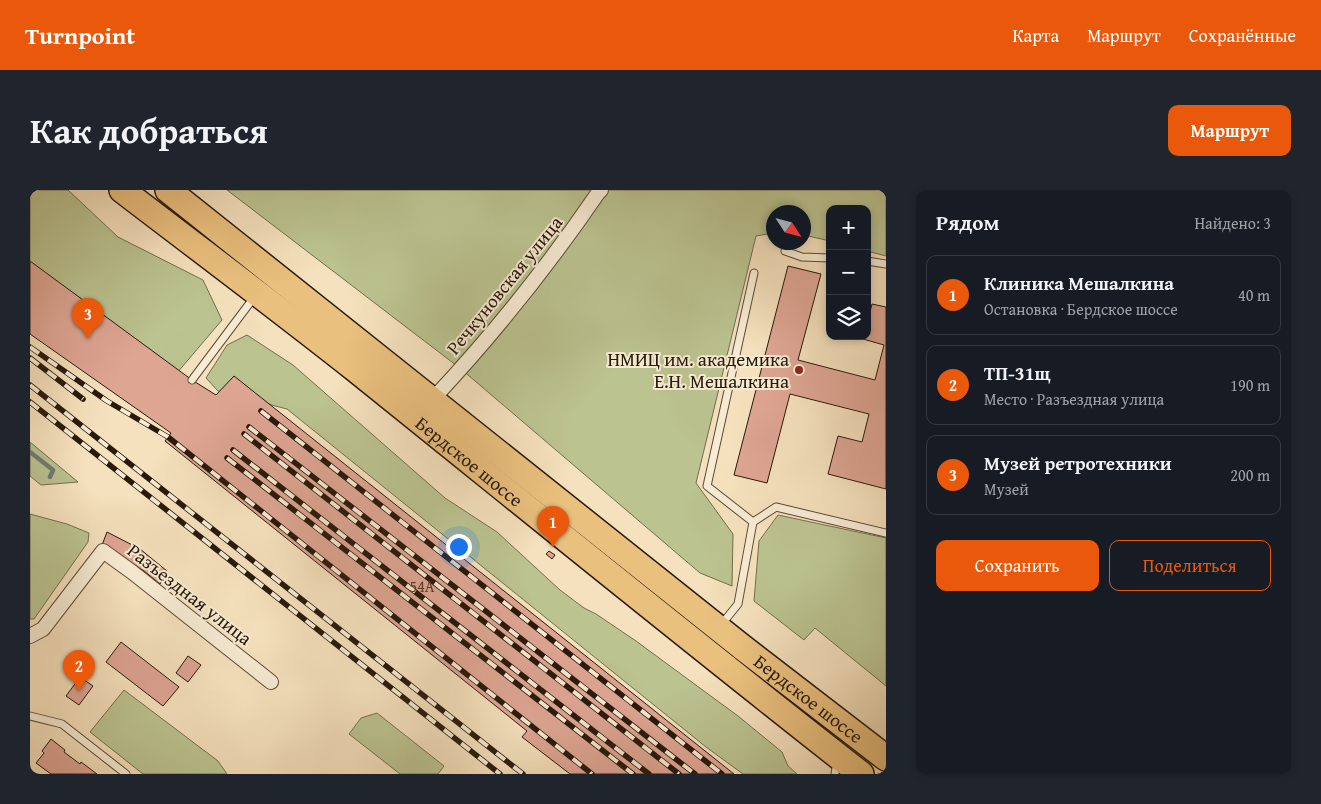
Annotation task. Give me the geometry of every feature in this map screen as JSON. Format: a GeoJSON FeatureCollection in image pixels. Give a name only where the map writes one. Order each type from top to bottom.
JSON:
{"type":"FeatureCollection","features":[{"type":"Feature","properties":{"kind":"highway","name":"Бердское шоссе"},"geometry":{"type":"LineString","coordinates":[[122,190],[352,367],[649,604],[762,697],[836,765],[861,774]]}},
{"type":"Feature","properties":{"kind":"highway","name":"Бердское шоссе"},"geometry":{"type":"LineString","coordinates":[[168,190],[886,758]]}},
{"type":"Feature","properties":{"kind":"street","name":"Речкуновская улица"},"geometry":{"type":"LineString","coordinates":[[432,400],[475,354],[564,242],[601,190]]}},
{"type":"Feature","properties":{"kind":"street","name":"Разъездная улица"},"geometry":{"type":"LineString","coordinates":[[30,636],[43,629],[103,551],[271,682]]}},
{"type":"Feature","properties":{"kind":"lane"},"geometry":{"type":"LineString","coordinates":[[785,251],[802,257],[826,258]]}},
{"type":"Feature","properties":{"kind":"lane"},"geometry":{"type":"LineString","coordinates":[[871,262],[886,264]]}},
{"type":"Feature","properties":{"kind":"lane"},"geometry":{"type":"LineString","coordinates":[[753,522],[708,486],[754,273]]}},
{"type":"Feature","properties":{"kind":"lane"},"geometry":{"type":"LineString","coordinates":[[192,380],[257,294]]}},
{"type":"Feature","properties":{"kind":"lane"},"geometry":{"type":"LineString","coordinates":[[719,627],[738,604],[753,522],[776,506],[886,533]]}},
{"type":"Feature","properties":{"kind":"lane"},"geometry":{"type":"LineString","coordinates":[[30,716],[62,724],[126,774]]}},
{"type":"Feature","properties":{"kind":"green space"},"geometry":{"type":"Polygon","coordinates":[[[30,190],[68,190],[118,237],[203,280],[222,320],[171,380],[30,271],[30,190]]]}},
{"type":"Feature","properties":{"kind":"green space"},"geometry":{"type":"Polygon","coordinates":[[[227,190],[886,190],[886,256],[871,252],[871,205],[826,205],[826,240],[811,237],[811,205],[766,205],[766,234],[756,236],[696,483],[733,534],[732,586],[700,573],[461,369],[227,190]]]}},
{"type":"Feature","properties":{"kind":"green space"},"geometry":{"type":"Polygon","coordinates":[[[247,335],[293,365],[445,498],[497,532],[560,590],[584,608],[636,641],[738,716],[782,752],[788,766],[797,774],[743,774],[706,747],[287,409],[218,391],[206,378],[227,345],[247,335]]]}},
{"type":"Feature","properties":{"kind":"green space"},"geometry":{"type":"Polygon","coordinates":[[[30,442],[78,482],[41,485],[30,476],[30,442]]]}},
{"type":"Feature","properties":{"kind":"green space"},"geometry":{"type":"Polygon","coordinates":[[[30,514],[67,524],[89,533],[88,542],[34,619],[30,619],[30,514]]]}},
{"type":"Feature","properties":{"kind":"green space"},"geometry":{"type":"Polygon","coordinates":[[[778,515],[886,538],[886,686],[815,628],[804,640],[754,601],[759,541],[778,515]]]}},
{"type":"Feature","properties":{"kind":"green space"},"geometry":{"type":"Polygon","coordinates":[[[124,690],[218,761],[227,774],[143,774],[90,732],[124,690]]]}},
{"type":"Feature","properties":{"kind":"green space"},"geometry":{"type":"Polygon","coordinates":[[[377,713],[444,766],[438,774],[400,774],[349,734],[361,718],[377,713]]]}},
{"type":"Feature","properties":{"kind":"building"},"geometry":{"type":"Polygon","coordinates":[[[30,261],[192,380],[216,395],[234,376],[734,774],[570,774],[522,737],[527,731],[165,441],[171,433],[30,334],[30,261]]]}},
{"type":"Feature","properties":{"kind":"building","name":"НМИЦ им. академика Е.Н. Мешалкина"},"geometry":{"type":"Polygon","coordinates":[[[788,266],[821,274],[798,360],[875,380],[884,345],[866,340],[871,340],[871,308],[872,304],[886,307],[886,489],[828,474],[838,436],[862,442],[869,414],[790,394],[767,483],[734,475],[788,266]]]}},
{"type":"Feature","properties":{"kind":"building"},"geometry":{"type":"Polygon","coordinates":[[[107,532],[140,549],[167,571],[160,584],[144,571],[102,545],[107,532]]]}},
{"type":"Feature","properties":{"kind":"building"},"geometry":{"type":"Polygon","coordinates":[[[549,551],[555,555],[552,559],[546,554],[549,551]]]}},
{"type":"Feature","properties":{"kind":"building"},"geometry":{"type":"Polygon","coordinates":[[[121,642],[179,687],[163,706],[106,662],[121,642]]]}},
{"type":"Feature","properties":{"kind":"building"},"geometry":{"type":"Polygon","coordinates":[[[188,656],[201,665],[188,682],[176,673],[188,656]]]}},
{"type":"Feature","properties":{"kind":"building"},"geometry":{"type":"Polygon","coordinates":[[[80,677],[93,686],[79,705],[66,696],[80,677]]]}},
{"type":"Feature","properties":{"kind":"building"},"geometry":{"type":"Polygon","coordinates":[[[51,739],[65,750],[64,752],[97,774],[51,774],[36,763],[51,739]]]}},
{"type":"Feature","properties":{"kind":"waterway"},"geometry":{"type":"LineString","coordinates":[[30,452],[53,470],[50,477]]}},
{"type":"Feature","properties":{"kind":"railway"},"geometry":{"type":"LineString","coordinates":[[30,347],[107,401],[168,437],[592,774]]}},
{"type":"Feature","properties":{"kind":"railway"},"geometry":{"type":"LineString","coordinates":[[30,358],[83,399]]}},
{"type":"Feature","properties":{"kind":"railway"},"geometry":{"type":"LineString","coordinates":[[30,385],[523,774]]}},
{"type":"Feature","properties":{"kind":"railway"},"geometry":{"type":"LineString","coordinates":[[30,402],[500,774]]}},
{"type":"Feature","properties":{"kind":"railway"},"geometry":{"type":"LineString","coordinates":[[261,411],[722,774]]}},
{"type":"Feature","properties":{"kind":"railway"},"geometry":{"type":"LineString","coordinates":[[249,427],[695,774]]}},
{"type":"Feature","properties":{"kind":"railway"},"geometry":{"type":"LineString","coordinates":[[244,434],[679,774]]}},
{"type":"Feature","properties":{"kind":"railway"},"geometry":{"type":"LineString","coordinates":[[233,450],[649,774]]}},
{"type":"Feature","properties":{"kind":"railway"},"geometry":{"type":"LineString","coordinates":[[227,458],[633,774]]}},
{"type":"Feature","properties":{"kind":"place","name":"Музей ретротехники"},"geometry":{"type":"Point","coordinates":[88,339]}},
{"type":"Feature","properties":{"kind":"place","name":"НМИЦ им. академика Е.Н. Мешалкина"},"geometry":{"type":"Point","coordinates":[799,370]}},
{"type":"Feature","properties":{"kind":"place","name":"Клиника Мешалкина"},"geometry":{"type":"Point","coordinates":[553,547]}},
{"type":"Feature","properties":{"kind":"place","name":"ТП-31щ"},"geometry":{"type":"Point","coordinates":[79,691]}}]}
